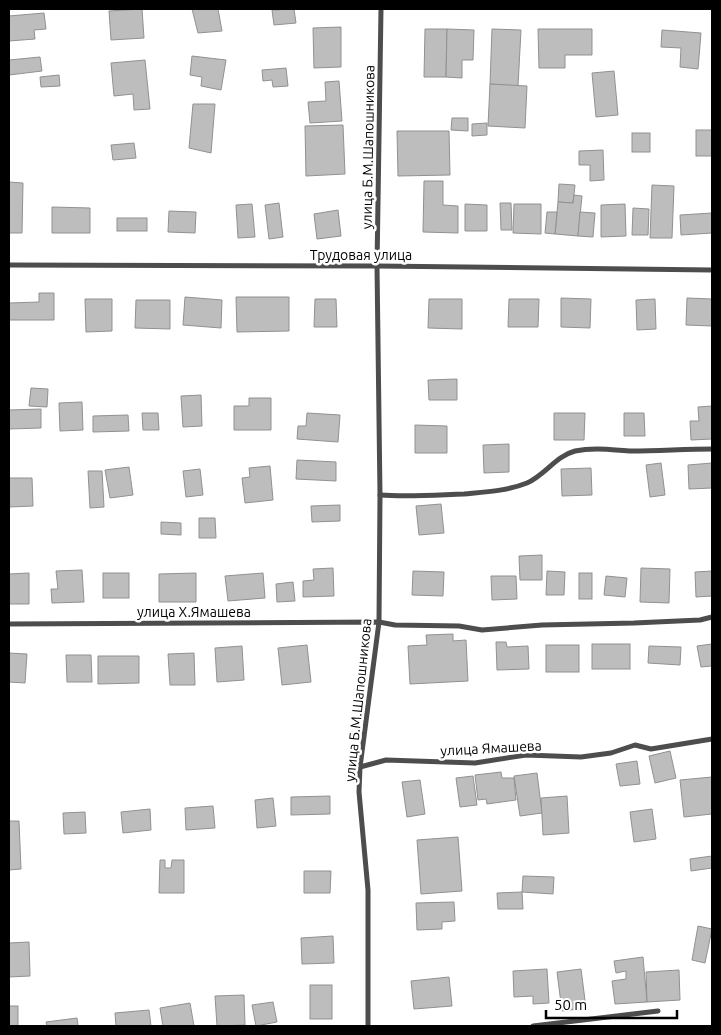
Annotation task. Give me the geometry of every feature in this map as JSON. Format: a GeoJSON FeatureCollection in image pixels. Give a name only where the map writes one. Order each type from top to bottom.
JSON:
{"type":"FeatureCollection","features":[{"type":"Feature","properties":{"kind":"street","name":"улица Б.М.Шапошникова"},"geometry":{"type":"LineString","coordinates":[[368,1026],[368,890],[359,792],[360,767],[379,622],[380,495],[377,266],[381,9]]}},
{"type":"Feature","properties":{"kind":"street","name":"Трудовая улица"},"geometry":{"type":"LineString","coordinates":[[9,264],[712,270]]}},
{"type":"Feature","properties":{"kind":"street"},"geometry":{"type":"LineString","coordinates":[[380,495],[407,497],[487,493],[527,483],[550,469],[565,455],[583,450],[684,451],[712,449]]}},
{"type":"Feature","properties":{"kind":"street"},"geometry":{"type":"LineString","coordinates":[[379,622],[396,625],[459,626],[482,630],[542,625],[700,620],[712,617]]}},
{"type":"Feature","properties":{"kind":"street","name":"улица Х.Ямашева"},"geometry":{"type":"LineString","coordinates":[[9,624],[379,622]]}},
{"type":"Feature","properties":{"kind":"street","name":"улица Ямашева"},"geometry":{"type":"LineString","coordinates":[[360,767],[386,760],[475,764],[526,755],[581,757],[611,753],[635,745],[651,749],[712,739]]}},
{"type":"Feature","properties":{"kind":"street"},"geometry":{"type":"LineString","coordinates":[[534,1026],[658,1011]]}},
{"type":"Feature","properties":{"kind":"building"},"geometry":{"type":"Polygon","coordinates":[[[142,9],[144,38],[111,40],[109,11],[142,9]]]}},
{"type":"Feature","properties":{"kind":"building"},"geometry":{"type":"Polygon","coordinates":[[[192,9],[218,9],[222,31],[198,33],[192,9]]]}},
{"type":"Feature","properties":{"kind":"building"},"geometry":{"type":"Polygon","coordinates":[[[294,9],[296,23],[274,25],[272,10],[294,9]]]}},
{"type":"Feature","properties":{"kind":"building"},"geometry":{"type":"Polygon","coordinates":[[[44,13],[46,29],[34,30],[35,39],[9,41],[9,16],[44,13]]]}},
{"type":"Feature","properties":{"kind":"building"},"geometry":{"type":"Polygon","coordinates":[[[341,27],[341,67],[314,68],[313,28],[341,27]]]}},
{"type":"Feature","properties":{"kind":"building"},"geometry":{"type":"Polygon","coordinates":[[[425,29],[447,29],[446,77],[424,77],[425,29]]]}},
{"type":"Feature","properties":{"kind":"building"},"geometry":{"type":"Polygon","coordinates":[[[447,29],[474,30],[473,60],[462,60],[462,78],[446,77],[447,29]]]}},
{"type":"Feature","properties":{"kind":"building"},"geometry":{"type":"Polygon","coordinates":[[[492,29],[521,30],[518,86],[490,84],[492,29]]]}},
{"type":"Feature","properties":{"kind":"building"},"geometry":{"type":"Polygon","coordinates":[[[538,29],[592,29],[592,55],[565,55],[565,68],[539,68],[538,29]]]}},
{"type":"Feature","properties":{"kind":"building"},"geometry":{"type":"Polygon","coordinates":[[[662,30],[701,33],[698,69],[680,67],[681,48],[661,47],[662,30]]]}},
{"type":"Feature","properties":{"kind":"building"},"geometry":{"type":"Polygon","coordinates":[[[192,56],[226,60],[221,90],[201,86],[202,77],[190,75],[192,56]]]}},
{"type":"Feature","properties":{"kind":"building"},"geometry":{"type":"Polygon","coordinates":[[[40,57],[42,71],[9,75],[9,60],[40,57]]]}},
{"type":"Feature","properties":{"kind":"building"},"geometry":{"type":"Polygon","coordinates":[[[145,60],[150,109],[134,110],[133,94],[114,96],[111,63],[145,60]]]}},
{"type":"Feature","properties":{"kind":"building"},"geometry":{"type":"Polygon","coordinates":[[[286,68],[288,86],[273,87],[272,80],[263,81],[262,70],[286,68]]]}},
{"type":"Feature","properties":{"kind":"building"},"geometry":{"type":"Polygon","coordinates":[[[614,71],[618,115],[596,117],[592,73],[614,71]]]}},
{"type":"Feature","properties":{"kind":"building"},"geometry":{"type":"Polygon","coordinates":[[[59,75],[60,86],[41,87],[40,77],[59,75]]]}},
{"type":"Feature","properties":{"kind":"building"},"geometry":{"type":"Polygon","coordinates":[[[339,81],[342,121],[310,123],[308,102],[326,101],[325,82],[339,81]]]}},
{"type":"Feature","properties":{"kind":"building"},"geometry":{"type":"Polygon","coordinates":[[[490,84],[527,86],[525,128],[488,126],[490,84]]]}},
{"type":"Feature","properties":{"kind":"building"},"geometry":{"type":"Polygon","coordinates":[[[193,104],[215,104],[211,153],[189,148],[193,104]]]}},
{"type":"Feature","properties":{"kind":"building"},"geometry":{"type":"Polygon","coordinates":[[[452,118],[468,118],[468,131],[451,130],[452,118]]]}},
{"type":"Feature","properties":{"kind":"building"},"geometry":{"type":"Polygon","coordinates":[[[487,123],[487,135],[472,136],[472,124],[487,123]]]}},
{"type":"Feature","properties":{"kind":"building"},"geometry":{"type":"Polygon","coordinates":[[[343,125],[345,174],[306,176],[305,126],[343,125]]]}},
{"type":"Feature","properties":{"kind":"building"},"geometry":{"type":"Polygon","coordinates":[[[696,130],[712,130],[712,156],[696,156],[696,130]]]}},
{"type":"Feature","properties":{"kind":"building"},"geometry":{"type":"Polygon","coordinates":[[[397,131],[449,131],[450,175],[398,176],[397,131]]]}},
{"type":"Feature","properties":{"kind":"building"},"geometry":{"type":"Polygon","coordinates":[[[632,133],[650,133],[650,152],[632,152],[632,133]]]}},
{"type":"Feature","properties":{"kind":"building"},"geometry":{"type":"Polygon","coordinates":[[[134,143],[136,158],[113,160],[111,145],[134,143]]]}},
{"type":"Feature","properties":{"kind":"building"},"geometry":{"type":"Polygon","coordinates":[[[603,150],[604,180],[590,181],[590,165],[579,165],[579,151],[603,150]]]}},
{"type":"Feature","properties":{"kind":"building"},"geometry":{"type":"Polygon","coordinates":[[[424,181],[443,181],[443,205],[458,206],[458,233],[423,232],[424,181]]]}},
{"type":"Feature","properties":{"kind":"building"},"geometry":{"type":"Polygon","coordinates":[[[9,182],[23,183],[22,233],[9,233],[9,182]]]}},
{"type":"Feature","properties":{"kind":"building"},"geometry":{"type":"Polygon","coordinates":[[[559,184],[575,185],[573,203],[558,202],[559,184]]]}},
{"type":"Feature","properties":{"kind":"building"},"geometry":{"type":"Polygon","coordinates":[[[652,185],[674,186],[672,238],[650,238],[652,185]]]}},
{"type":"Feature","properties":{"kind":"building"},"geometry":{"type":"Polygon","coordinates":[[[574,195],[582,196],[578,236],[555,234],[558,202],[573,203],[574,195]]]}},
{"type":"Feature","properties":{"kind":"building"},"geometry":{"type":"Polygon","coordinates":[[[279,203],[283,237],[269,239],[265,205],[279,203]]]}},
{"type":"Feature","properties":{"kind":"building"},"geometry":{"type":"Polygon","coordinates":[[[500,203],[511,203],[512,230],[501,230],[500,203]]]}},
{"type":"Feature","properties":{"kind":"building"},"geometry":{"type":"Polygon","coordinates":[[[252,204],[255,237],[238,238],[236,205],[252,204]]]}},
{"type":"Feature","properties":{"kind":"building"},"geometry":{"type":"Polygon","coordinates":[[[465,204],[487,205],[487,231],[465,231],[465,204]]]}},
{"type":"Feature","properties":{"kind":"building"},"geometry":{"type":"Polygon","coordinates":[[[514,204],[541,204],[541,234],[513,233],[514,204]]]}},
{"type":"Feature","properties":{"kind":"building"},"geometry":{"type":"Polygon","coordinates":[[[625,204],[626,236],[601,237],[601,205],[625,204]]]}},
{"type":"Feature","properties":{"kind":"building"},"geometry":{"type":"Polygon","coordinates":[[[52,207],[90,208],[90,233],[52,233],[52,207]]]}},
{"type":"Feature","properties":{"kind":"building"},"geometry":{"type":"Polygon","coordinates":[[[633,208],[649,209],[648,235],[632,235],[633,208]]]}},
{"type":"Feature","properties":{"kind":"building"},"geometry":{"type":"Polygon","coordinates":[[[338,210],[341,236],[317,239],[314,214],[338,210]]]}},
{"type":"Feature","properties":{"kind":"building"},"geometry":{"type":"Polygon","coordinates":[[[169,211],[196,212],[195,233],[168,232],[169,211]]]}},
{"type":"Feature","properties":{"kind":"building"},"geometry":{"type":"Polygon","coordinates":[[[547,212],[557,212],[555,234],[545,233],[547,212]]]}},
{"type":"Feature","properties":{"kind":"building"},"geometry":{"type":"Polygon","coordinates":[[[580,212],[595,213],[593,237],[578,236],[580,212]]]}},
{"type":"Feature","properties":{"kind":"building"},"geometry":{"type":"Polygon","coordinates":[[[712,213],[712,233],[681,235],[680,215],[712,213]]]}},
{"type":"Feature","properties":{"kind":"building"},"geometry":{"type":"Polygon","coordinates":[[[117,218],[147,218],[147,231],[117,231],[117,218]]]}},
{"type":"Feature","properties":{"kind":"building"},"geometry":{"type":"Polygon","coordinates":[[[39,293],[54,293],[54,320],[9,320],[9,303],[39,302],[39,293]]]}},
{"type":"Feature","properties":{"kind":"building"},"geometry":{"type":"Polygon","coordinates":[[[185,297],[222,300],[221,328],[183,325],[185,297]]]}},
{"type":"Feature","properties":{"kind":"building"},"geometry":{"type":"Polygon","coordinates":[[[236,297],[289,297],[289,331],[237,332],[236,297]]]}},
{"type":"Feature","properties":{"kind":"building"},"geometry":{"type":"Polygon","coordinates":[[[561,298],[591,299],[590,328],[561,327],[561,298]]]}},
{"type":"Feature","properties":{"kind":"building"},"geometry":{"type":"Polygon","coordinates":[[[687,298],[712,299],[712,326],[686,325],[687,298]]]}},
{"type":"Feature","properties":{"kind":"building"},"geometry":{"type":"Polygon","coordinates":[[[85,299],[112,299],[112,331],[86,332],[85,299]]]}},
{"type":"Feature","properties":{"kind":"building"},"geometry":{"type":"Polygon","coordinates":[[[315,299],[336,299],[337,327],[314,327],[315,299]]]}},
{"type":"Feature","properties":{"kind":"building"},"geometry":{"type":"Polygon","coordinates":[[[429,299],[462,299],[462,329],[428,328],[429,299]]]}},
{"type":"Feature","properties":{"kind":"building"},"geometry":{"type":"Polygon","coordinates":[[[509,299],[539,299],[538,327],[508,327],[509,299]]]}},
{"type":"Feature","properties":{"kind":"building"},"geometry":{"type":"Polygon","coordinates":[[[655,299],[656,329],[637,330],[636,300],[655,299]]]}},
{"type":"Feature","properties":{"kind":"building"},"geometry":{"type":"Polygon","coordinates":[[[136,300],[170,300],[170,329],[135,328],[136,300]]]}},
{"type":"Feature","properties":{"kind":"building"},"geometry":{"type":"Polygon","coordinates":[[[457,379],[457,400],[429,400],[428,380],[457,379]]]}},
{"type":"Feature","properties":{"kind":"building"},"geometry":{"type":"Polygon","coordinates":[[[31,388],[48,389],[47,407],[29,406],[31,388]]]}},
{"type":"Feature","properties":{"kind":"building"},"geometry":{"type":"Polygon","coordinates":[[[201,395],[202,426],[183,427],[181,396],[201,395]]]}},
{"type":"Feature","properties":{"kind":"building"},"geometry":{"type":"Polygon","coordinates":[[[249,398],[271,398],[271,430],[234,430],[234,406],[249,406],[249,398]]]}},
{"type":"Feature","properties":{"kind":"building"},"geometry":{"type":"Polygon","coordinates":[[[82,402],[83,430],[60,431],[59,403],[82,402]]]}},
{"type":"Feature","properties":{"kind":"building"},"geometry":{"type":"Polygon","coordinates":[[[712,406],[712,439],[691,440],[690,421],[699,421],[698,407],[712,406]]]}},
{"type":"Feature","properties":{"kind":"building"},"geometry":{"type":"Polygon","coordinates":[[[41,409],[41,428],[9,429],[9,410],[41,409]]]}},
{"type":"Feature","properties":{"kind":"building"},"geometry":{"type":"Polygon","coordinates":[[[142,413],[158,413],[159,430],[143,430],[142,413]]]}},
{"type":"Feature","properties":{"kind":"building"},"geometry":{"type":"Polygon","coordinates":[[[307,413],[340,415],[338,442],[297,439],[298,426],[306,426],[307,413]]]}},
{"type":"Feature","properties":{"kind":"building"},"geometry":{"type":"Polygon","coordinates":[[[554,413],[585,413],[584,440],[554,440],[554,413]]]}},
{"type":"Feature","properties":{"kind":"building"},"geometry":{"type":"Polygon","coordinates":[[[624,413],[644,413],[645,436],[624,436],[624,413]]]}},
{"type":"Feature","properties":{"kind":"building"},"geometry":{"type":"Polygon","coordinates":[[[128,415],[129,431],[93,432],[93,416],[128,415]]]}},
{"type":"Feature","properties":{"kind":"building"},"geometry":{"type":"Polygon","coordinates":[[[415,425],[447,426],[447,453],[415,453],[415,425]]]}},
{"type":"Feature","properties":{"kind":"building"},"geometry":{"type":"Polygon","coordinates":[[[509,444],[509,472],[484,473],[483,445],[509,444]]]}},
{"type":"Feature","properties":{"kind":"building"},"geometry":{"type":"Polygon","coordinates":[[[297,460],[336,462],[336,481],[296,479],[297,460]]]}},
{"type":"Feature","properties":{"kind":"building"},"geometry":{"type":"Polygon","coordinates":[[[661,463],[665,495],[650,497],[646,465],[661,463]]]}},
{"type":"Feature","properties":{"kind":"building"},"geometry":{"type":"Polygon","coordinates":[[[712,463],[712,488],[689,489],[688,465],[712,463]]]}},
{"type":"Feature","properties":{"kind":"building"},"geometry":{"type":"Polygon","coordinates":[[[270,466],[273,500],[245,503],[242,478],[250,477],[249,468],[270,466]]]}},
{"type":"Feature","properties":{"kind":"building"},"geometry":{"type":"Polygon","coordinates":[[[129,467],[133,495],[110,498],[105,470],[129,467]]]}},
{"type":"Feature","properties":{"kind":"building"},"geometry":{"type":"Polygon","coordinates":[[[591,468],[592,495],[562,496],[561,469],[591,468]]]}},
{"type":"Feature","properties":{"kind":"building"},"geometry":{"type":"Polygon","coordinates":[[[200,469],[203,495],[186,497],[183,471],[200,469]]]}},
{"type":"Feature","properties":{"kind":"building"},"geometry":{"type":"Polygon","coordinates":[[[88,471],[102,471],[104,507],[90,508],[88,471]]]}},
{"type":"Feature","properties":{"kind":"building"},"geometry":{"type":"Polygon","coordinates":[[[9,478],[32,478],[33,506],[9,507],[9,478]]]}},
{"type":"Feature","properties":{"kind":"building"},"geometry":{"type":"Polygon","coordinates":[[[441,504],[444,533],[419,535],[416,506],[441,504]]]}},
{"type":"Feature","properties":{"kind":"building"},"geometry":{"type":"Polygon","coordinates":[[[340,505],[340,521],[312,522],[311,506],[340,505]]]}},
{"type":"Feature","properties":{"kind":"building"},"geometry":{"type":"Polygon","coordinates":[[[199,518],[215,518],[216,538],[199,538],[199,518]]]}},
{"type":"Feature","properties":{"kind":"building"},"geometry":{"type":"Polygon","coordinates":[[[161,522],[181,523],[181,535],[161,534],[161,522]]]}},
{"type":"Feature","properties":{"kind":"building"},"geometry":{"type":"Polygon","coordinates":[[[542,555],[542,580],[520,580],[519,556],[542,555]]]}},
{"type":"Feature","properties":{"kind":"building"},"geometry":{"type":"Polygon","coordinates":[[[333,568],[334,596],[303,597],[303,581],[314,580],[313,569],[333,568]]]}},
{"type":"Feature","properties":{"kind":"building"},"geometry":{"type":"Polygon","coordinates":[[[641,568],[670,569],[669,603],[640,602],[641,568]]]}},
{"type":"Feature","properties":{"kind":"building"},"geometry":{"type":"Polygon","coordinates":[[[82,570],[84,602],[52,603],[51,589],[58,589],[56,571],[82,570]]]}},
{"type":"Feature","properties":{"kind":"building"},"geometry":{"type":"Polygon","coordinates":[[[413,571],[444,572],[443,596],[412,595],[413,571]]]}},
{"type":"Feature","properties":{"kind":"building"},"geometry":{"type":"Polygon","coordinates":[[[547,571],[565,572],[564,595],[546,595],[547,571]]]}},
{"type":"Feature","properties":{"kind":"building"},"geometry":{"type":"Polygon","coordinates":[[[712,571],[712,596],[696,597],[695,572],[712,571]]]}},
{"type":"Feature","properties":{"kind":"building"},"geometry":{"type":"Polygon","coordinates":[[[29,573],[29,604],[9,604],[9,574],[29,573]]]}},
{"type":"Feature","properties":{"kind":"building"},"geometry":{"type":"Polygon","coordinates":[[[103,573],[129,573],[129,598],[103,598],[103,573]]]}},
{"type":"Feature","properties":{"kind":"building"},"geometry":{"type":"Polygon","coordinates":[[[196,573],[196,602],[159,602],[159,574],[196,573]]]}},
{"type":"Feature","properties":{"kind":"building"},"geometry":{"type":"Polygon","coordinates":[[[263,573],[265,598],[228,601],[225,576],[263,573]]]}},
{"type":"Feature","properties":{"kind":"building"},"geometry":{"type":"Polygon","coordinates":[[[579,573],[592,573],[592,599],[579,599],[579,573]]]}},
{"type":"Feature","properties":{"kind":"building"},"geometry":{"type":"Polygon","coordinates":[[[491,576],[516,576],[517,599],[492,600],[491,576]]]}},
{"type":"Feature","properties":{"kind":"building"},"geometry":{"type":"Polygon","coordinates":[[[606,576],[627,578],[625,597],[604,595],[606,576]]]}},
{"type":"Feature","properties":{"kind":"building"},"geometry":{"type":"Polygon","coordinates":[[[293,582],[295,601],[277,602],[276,584],[293,582]]]}},
{"type":"Feature","properties":{"kind":"building"},"geometry":{"type":"Polygon","coordinates":[[[453,634],[453,641],[466,640],[468,681],[410,684],[408,646],[427,645],[426,635],[453,634]]]}},
{"type":"Feature","properties":{"kind":"building"},"geometry":{"type":"Polygon","coordinates":[[[496,642],[506,642],[507,647],[528,646],[529,669],[497,670],[496,642]]]}},
{"type":"Feature","properties":{"kind":"building"},"geometry":{"type":"Polygon","coordinates":[[[592,644],[630,644],[630,669],[592,669],[592,644]]]}},
{"type":"Feature","properties":{"kind":"building"},"geometry":{"type":"Polygon","coordinates":[[[712,644],[712,666],[701,667],[697,646],[712,644]]]}},
{"type":"Feature","properties":{"kind":"building"},"geometry":{"type":"Polygon","coordinates":[[[307,645],[311,682],[282,685],[278,648],[307,645]]]}},
{"type":"Feature","properties":{"kind":"building"},"geometry":{"type":"Polygon","coordinates":[[[546,645],[579,645],[579,672],[546,672],[546,645]]]}},
{"type":"Feature","properties":{"kind":"building"},"geometry":{"type":"Polygon","coordinates":[[[242,646],[244,680],[217,682],[215,648],[242,646]]]}},
{"type":"Feature","properties":{"kind":"building"},"geometry":{"type":"Polygon","coordinates":[[[649,646],[681,647],[680,665],[648,663],[649,646]]]}},
{"type":"Feature","properties":{"kind":"building"},"geometry":{"type":"Polygon","coordinates":[[[9,653],[27,654],[25,683],[9,682],[9,653]]]}},
{"type":"Feature","properties":{"kind":"building"},"geometry":{"type":"Polygon","coordinates":[[[194,653],[195,685],[170,685],[168,654],[194,653]]]}},
{"type":"Feature","properties":{"kind":"building"},"geometry":{"type":"Polygon","coordinates":[[[66,655],[91,655],[92,682],[67,682],[66,655]]]}},
{"type":"Feature","properties":{"kind":"building"},"geometry":{"type":"Polygon","coordinates":[[[98,656],[139,656],[139,683],[98,684],[98,656]]]}},
{"type":"Feature","properties":{"kind":"building"},"geometry":{"type":"Polygon","coordinates":[[[670,751],[676,778],[655,783],[649,756],[670,751]]]}},
{"type":"Feature","properties":{"kind":"building"},"geometry":{"type":"Polygon","coordinates":[[[637,761],[640,784],[620,786],[616,764],[637,761]]]}},
{"type":"Feature","properties":{"kind":"building"},"geometry":{"type":"Polygon","coordinates":[[[501,772],[502,778],[514,778],[516,800],[487,804],[486,799],[478,800],[475,775],[501,772]]]}},
{"type":"Feature","properties":{"kind":"building"},"geometry":{"type":"Polygon","coordinates":[[[537,773],[542,813],[520,816],[514,776],[537,773]]]}},
{"type":"Feature","properties":{"kind":"building"},"geometry":{"type":"Polygon","coordinates":[[[473,776],[477,805],[460,807],[456,778],[473,776]]]}},
{"type":"Feature","properties":{"kind":"building"},"geometry":{"type":"Polygon","coordinates":[[[712,777],[712,814],[684,817],[680,780],[712,777]]]}},
{"type":"Feature","properties":{"kind":"building"},"geometry":{"type":"Polygon","coordinates":[[[420,780],[425,814],[407,817],[402,782],[420,780]]]}},
{"type":"Feature","properties":{"kind":"building"},"geometry":{"type":"Polygon","coordinates":[[[330,796],[330,814],[291,815],[291,797],[330,796]]]}},
{"type":"Feature","properties":{"kind":"building"},"geometry":{"type":"Polygon","coordinates":[[[567,796],[569,833],[543,835],[541,798],[567,796]]]}},
{"type":"Feature","properties":{"kind":"building"},"geometry":{"type":"Polygon","coordinates":[[[273,798],[276,826],[257,828],[255,800],[273,798]]]}},
{"type":"Feature","properties":{"kind":"building"},"geometry":{"type":"Polygon","coordinates":[[[213,806],[215,828],[186,830],[185,808],[213,806]]]}},
{"type":"Feature","properties":{"kind":"building"},"geometry":{"type":"Polygon","coordinates":[[[150,809],[151,830],[123,833],[121,812],[150,809]]]}},
{"type":"Feature","properties":{"kind":"building"},"geometry":{"type":"Polygon","coordinates":[[[652,809],[656,839],[634,842],[630,812],[652,809]]]}},
{"type":"Feature","properties":{"kind":"building"},"geometry":{"type":"Polygon","coordinates":[[[85,812],[86,833],[64,834],[63,813],[85,812]]]}},
{"type":"Feature","properties":{"kind":"building"},"geometry":{"type":"Polygon","coordinates":[[[9,821],[19,821],[21,869],[9,870],[9,821]]]}},
{"type":"Feature","properties":{"kind":"building"},"geometry":{"type":"Polygon","coordinates":[[[458,837],[462,891],[421,894],[417,840],[458,837]]]}},
{"type":"Feature","properties":{"kind":"building"},"geometry":{"type":"Polygon","coordinates":[[[712,856],[712,868],[691,871],[690,859],[712,856]]]}},
{"type":"Feature","properties":{"kind":"building"},"geometry":{"type":"Polygon","coordinates":[[[160,860],[165,860],[165,868],[171,868],[172,860],[184,860],[184,893],[159,893],[160,860]]]}},
{"type":"Feature","properties":{"kind":"building"},"geometry":{"type":"Polygon","coordinates":[[[304,871],[331,871],[330,893],[304,893],[304,871]]]}},
{"type":"Feature","properties":{"kind":"building"},"geometry":{"type":"Polygon","coordinates":[[[523,876],[554,877],[553,894],[522,892],[523,876]]]}},
{"type":"Feature","properties":{"kind":"building"},"geometry":{"type":"Polygon","coordinates":[[[522,892],[523,909],[498,909],[497,893],[522,892]]]}},
{"type":"Feature","properties":{"kind":"building"},"geometry":{"type":"Polygon","coordinates":[[[454,902],[455,921],[442,922],[442,929],[417,930],[416,903],[454,902]]]}},
{"type":"Feature","properties":{"kind":"building"},"geometry":{"type":"Polygon","coordinates":[[[698,926],[712,929],[705,963],[692,960],[698,926]]]}},
{"type":"Feature","properties":{"kind":"building"},"geometry":{"type":"Polygon","coordinates":[[[333,936],[334,963],[302,964],[301,938],[333,936]]]}},
{"type":"Feature","properties":{"kind":"building"},"geometry":{"type":"Polygon","coordinates":[[[29,942],[30,976],[9,977],[9,943],[29,942]]]}},
{"type":"Feature","properties":{"kind":"building"},"geometry":{"type":"Polygon","coordinates":[[[643,957],[647,1002],[615,1004],[612,981],[626,979],[626,971],[616,973],[614,961],[643,957]]]}},
{"type":"Feature","properties":{"kind":"building"},"geometry":{"type":"Polygon","coordinates":[[[547,969],[549,1003],[533,1004],[533,996],[514,997],[513,971],[547,969]]]}},
{"type":"Feature","properties":{"kind":"building"},"geometry":{"type":"Polygon","coordinates":[[[581,969],[586,1008],[562,1011],[557,972],[581,969]]]}},
{"type":"Feature","properties":{"kind":"building"},"geometry":{"type":"Polygon","coordinates":[[[679,970],[680,1000],[647,1002],[646,972],[679,970]]]}},
{"type":"Feature","properties":{"kind":"building"},"geometry":{"type":"Polygon","coordinates":[[[449,977],[452,1006],[414,1009],[411,981],[449,977]]]}},
{"type":"Feature","properties":{"kind":"building"},"geometry":{"type":"Polygon","coordinates":[[[310,985],[332,985],[332,1019],[310,1019],[310,985]]]}},
{"type":"Feature","properties":{"kind":"building"},"geometry":{"type":"Polygon","coordinates":[[[244,995],[245,1025],[217,1026],[215,996],[244,995]]]}},
{"type":"Feature","properties":{"kind":"building"},"geometry":{"type":"Polygon","coordinates":[[[273,1002],[277,1022],[256,1026],[252,1005],[273,1002]]]}},
{"type":"Feature","properties":{"kind":"building"},"geometry":{"type":"Polygon","coordinates":[[[190,1003],[194,1026],[163,1026],[160,1008],[190,1003]]]}},
{"type":"Feature","properties":{"kind":"building"},"geometry":{"type":"Polygon","coordinates":[[[9,1006],[18,1006],[18,1026],[9,1026],[9,1006]]]}},
{"type":"Feature","properties":{"kind":"building"},"geometry":{"type":"Polygon","coordinates":[[[149,1010],[151,1026],[116,1026],[115,1013],[149,1010]]]}},
{"type":"Feature","properties":{"kind":"building"},"geometry":{"type":"Polygon","coordinates":[[[77,1018],[78,1026],[47,1026],[46,1022],[77,1018]]]}}]}
